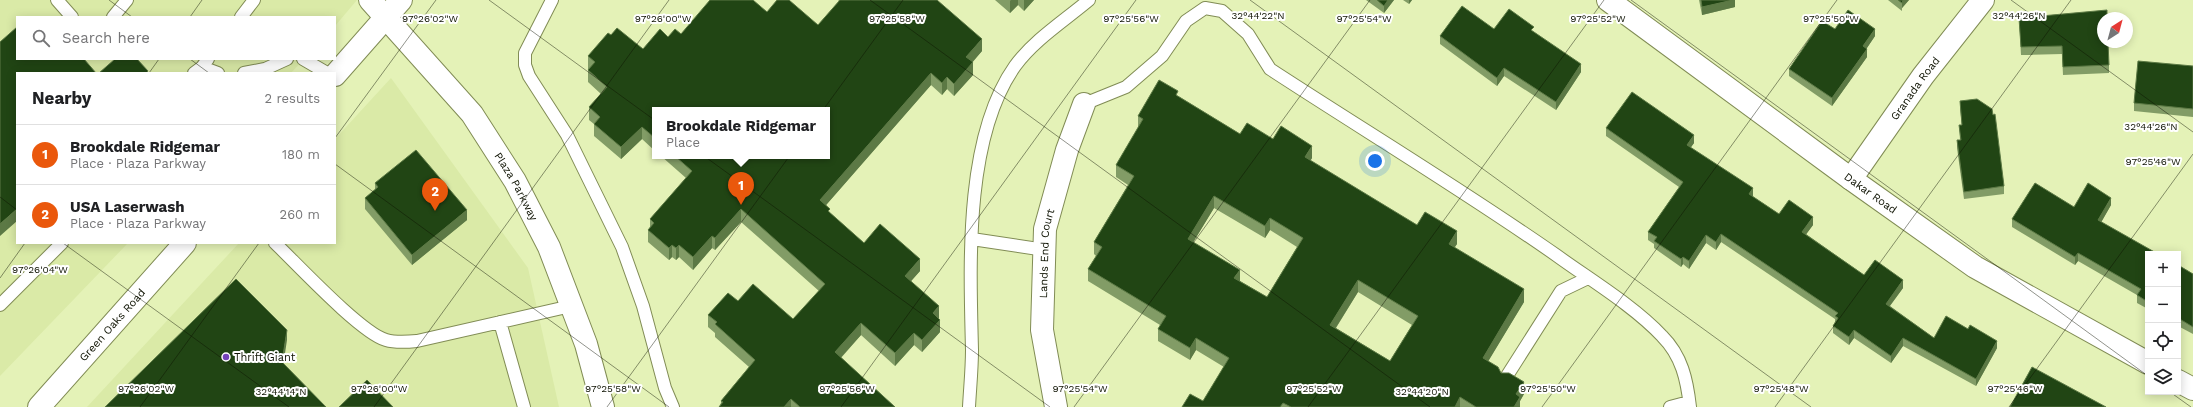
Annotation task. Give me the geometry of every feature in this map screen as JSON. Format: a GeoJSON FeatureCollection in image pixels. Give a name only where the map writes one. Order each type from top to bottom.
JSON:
{"type":"FeatureCollection","features":[{"type":"Feature","properties":{"kind":"street","name":"Plaza Parkway"},"geometry":{"type":"LineString","coordinates":[[370,0],[472,114],[515,181],[549,247],[586,344],[603,407]]}},
{"type":"Feature","properties":{"kind":"street"},"geometry":{"type":"LineString","coordinates":[[336,74],[402,0]]}},
{"type":"Feature","properties":{"kind":"street","name":"Dakar Road"},"geometry":{"type":"LineString","coordinates":[[1608,0],[1851,179],[1975,267],[2145,361]]}},
{"type":"Feature","properties":{"kind":"street","name":"Granada Road"},"geometry":{"type":"LineString","coordinates":[[1851,179],[1923,76],[1983,0]]}},
{"type":"Feature","properties":{"kind":"street","name":"Lands End Court"},"geometry":{"type":"LineString","coordinates":[[1056,407],[1042,330],[1047,221],[1067,150],[1084,104]]}},
{"type":"Feature","properties":{"kind":"street","name":"Green Oaks Road"},"geometry":{"type":"LineString","coordinates":[[45,404],[184,244]]}},
{"type":"Feature","properties":{"kind":"street"},"geometry":{"type":"LineString","coordinates":[[2181,382],[2193,389]]}},
{"type":"Feature","properties":{"kind":"lane"},"geometry":{"type":"LineString","coordinates":[[57,0],[71,16]]}},
{"type":"Feature","properties":{"kind":"lane"},"geometry":{"type":"LineString","coordinates":[[114,16],[127,0]]}},
{"type":"Feature","properties":{"kind":"lane"},"geometry":{"type":"LineString","coordinates":[[241,16],[254,0]]}},
{"type":"Feature","properties":{"kind":"lane"},"geometry":{"type":"LineString","coordinates":[[552,0],[525,53],[525,65],[529,76],[567,135],[625,254],[643,306],[665,388],[673,407]]}},
{"type":"Feature","properties":{"kind":"lane"},"geometry":{"type":"LineString","coordinates":[[969,407],[972,351],[970,300],[972,239],[977,178],[987,130],[997,98],[1015,66],[1037,42],[1089,0]]}},
{"type":"Feature","properties":{"kind":"lane"},"geometry":{"type":"LineString","coordinates":[[1084,104],[1126,87],[1162,56],[1186,21],[1205,8],[1222,11],[1248,34],[1270,69],[1494,212],[1619,300],[1662,336],[1676,355],[1687,378],[1690,404],[1670,407]]}},
{"type":"Feature","properties":{"kind":"lane"},"geometry":{"type":"LineString","coordinates":[[249,72],[265,69],[285,60]]}},
{"type":"Feature","properties":{"kind":"lane"},"geometry":{"type":"LineString","coordinates":[[305,60],[325,72]]}},
{"type":"Feature","properties":{"kind":"lane"},"geometry":{"type":"LineString","coordinates":[[202,68],[215,72]]}},
{"type":"Feature","properties":{"kind":"lane"},"geometry":{"type":"LineString","coordinates":[[972,239],[1045,250]]}},
{"type":"Feature","properties":{"kind":"lane"},"geometry":{"type":"LineString","coordinates":[[0,305],[61,244]]}},
{"type":"Feature","properties":{"kind":"lane"},"geometry":{"type":"LineString","coordinates":[[276,244],[364,326],[385,340],[402,342],[417,341],[571,306]]}},
{"type":"Feature","properties":{"kind":"lane"},"geometry":{"type":"LineString","coordinates":[[1505,379],[1561,291],[1588,278]]}},
{"type":"Feature","properties":{"kind":"lane"},"geometry":{"type":"LineString","coordinates":[[500,322],[524,407]]}},
{"type":"Feature","properties":{"kind":"shaded area"},"geometry":{"type":"Polygon","coordinates":[[[0,0],[357,0],[336,25],[336,16],[16,16],[16,60],[303,60],[292,72],[16,72],[16,244],[127,244],[0,376],[0,0]]]}},
{"type":"Feature","properties":{"kind":"shaded area"},"geometry":{"type":"Polygon","coordinates":[[[391,78],[528,268],[559,407],[87,407],[238,244],[336,244],[336,138],[391,78]]]}},
{"type":"Feature","properties":{"kind":"building"},"geometry":{"type":"Polygon","coordinates":[[[710,0],[753,0],[767,12],[777,0],[789,0],[818,25],[840,0],[937,0],[982,39],[966,57],[973,62],[954,84],[947,77],[942,83],[931,73],[820,200],[830,209],[828,211],[864,243],[880,224],[920,259],[905,276],[939,306],[933,313],[940,320],[922,340],[914,333],[895,353],[861,323],[835,352],[895,407],[800,407],[791,399],[784,407],[719,407],[723,402],[721,401],[755,360],[715,324],[717,322],[708,315],[728,293],[738,301],[753,284],[793,319],[825,284],[741,209],[715,238],[712,236],[693,257],[679,245],[676,248],[672,245],[669,248],[648,230],[654,223],[650,219],[692,171],[678,159],[830,159],[830,107],[652,107],[652,135],[642,127],[621,147],[594,124],[600,117],[589,107],[607,87],[588,70],[595,62],[588,56],[608,33],[611,35],[617,28],[643,49],[660,29],[668,37],[675,29],[681,34],[710,0]]]}},
{"type":"Feature","properties":{"kind":"building"},"geometry":{"type":"Polygon","coordinates":[[[1377,0],[1388,0],[1384,6],[1377,0]]]}},
{"type":"Feature","properties":{"kind":"building"},"geometry":{"type":"Polygon","coordinates":[[[1701,0],[1733,0],[1702,7],[1701,0]]]}},
{"type":"Feature","properties":{"kind":"building"},"geometry":{"type":"Polygon","coordinates":[[[1462,6],[1494,29],[1509,9],[1534,27],[1531,30],[1581,64],[1556,102],[1504,68],[1497,78],[1440,36],[1462,6]]]}},
{"type":"Feature","properties":{"kind":"building"},"geometry":{"type":"Polygon","coordinates":[[[1848,10],[1875,29],[1863,46],[1867,49],[1832,98],[1789,69],[1822,21],[1835,29],[1848,10]]]}},
{"type":"Feature","properties":{"kind":"building"},"geometry":{"type":"Polygon","coordinates":[[[2107,10],[2107,12],[2097,12],[2097,48],[2108,48],[2109,65],[2063,67],[2062,46],[2021,47],[2019,18],[2107,10]]]}},
{"type":"Feature","properties":{"kind":"building"},"geometry":{"type":"Polygon","coordinates":[[[16,28],[16,60],[85,60],[95,72],[16,72],[16,210],[0,224],[0,42],[16,28]]]}},
{"type":"Feature","properties":{"kind":"building"},"geometry":{"type":"Polygon","coordinates":[[[114,60],[138,60],[148,71],[147,72],[100,72],[114,60]]]}},
{"type":"Feature","properties":{"kind":"building"},"geometry":{"type":"Polygon","coordinates":[[[2138,61],[2193,66],[2193,109],[2134,103],[2138,61]]]}},
{"type":"Feature","properties":{"kind":"building"},"geometry":{"type":"Polygon","coordinates":[[[1159,80],[1178,91],[1176,95],[1240,134],[1247,123],[1273,139],[1281,126],[1312,146],[1305,157],[1417,225],[1425,212],[1457,231],[1449,244],[1524,289],[1483,358],[1498,367],[1501,373],[1509,373],[1524,382],[1516,394],[1520,397],[1514,407],[1476,407],[1460,397],[1455,407],[1291,407],[1283,403],[1280,407],[1182,407],[1190,394],[1203,401],[1229,358],[1196,338],[1190,348],[1158,329],[1166,316],[1088,269],[1102,247],[1094,242],[1134,176],[1116,165],[1143,119],[1138,116],[1159,80]],[[1214,196],[1188,239],[1240,270],[1234,278],[1267,297],[1303,238],[1270,218],[1265,226],[1214,196]],[[1358,280],[1330,325],[1390,361],[1418,316],[1358,280]]]}},
{"type":"Feature","properties":{"kind":"building"},"geometry":{"type":"Polygon","coordinates":[[[1632,92],[1694,135],[1687,145],[1753,188],[1749,194],[1779,214],[1789,200],[1813,217],[1802,232],[1864,275],[1875,260],[1903,280],[1886,304],[1934,338],[1946,316],[1968,329],[1970,325],[1997,341],[1976,379],[1903,338],[1891,356],[1854,330],[1849,337],[1833,326],[1838,318],[1835,316],[1838,313],[1721,234],[1716,242],[1706,235],[1689,261],[1683,257],[1681,259],[1654,241],[1657,237],[1648,232],[1683,182],[1606,128],[1632,92]]]}},
{"type":"Feature","properties":{"kind":"building"},"geometry":{"type":"Polygon","coordinates":[[[1977,99],[1992,109],[1993,115],[1995,114],[2004,186],[1964,192],[1957,140],[1961,140],[1959,125],[1962,125],[1960,101],[1977,99]]]}},
{"type":"Feature","properties":{"kind":"building"},"geometry":{"type":"Polygon","coordinates":[[[416,150],[467,210],[412,255],[365,198],[378,187],[375,183],[416,150]]]}},
{"type":"Feature","properties":{"kind":"building"},"geometry":{"type":"Polygon","coordinates":[[[2035,183],[2074,207],[2088,183],[2111,198],[2098,220],[2153,251],[2145,251],[2145,300],[2137,295],[2141,289],[2078,253],[2075,257],[2012,219],[2035,183]]]}},
{"type":"Feature","properties":{"kind":"building"},"geometry":{"type":"Polygon","coordinates":[[[2181,267],[2193,274],[2193,327],[2181,320],[2181,267]]]}},
{"type":"Feature","properties":{"kind":"building","name":"Thrift Giant"},"geometry":{"type":"Polygon","coordinates":[[[236,279],[287,330],[282,362],[326,407],[105,407],[236,279]]]}},
{"type":"Feature","properties":{"kind":"building"},"geometry":{"type":"Polygon","coordinates":[[[2032,367],[2106,407],[2010,407],[2032,367]]]}},
{"type":"Feature","properties":{"kind":"building"},"geometry":{"type":"Polygon","coordinates":[[[367,380],[393,407],[339,407],[367,380]]]}},
{"type":"Feature","properties":{"kind":"place","name":"Brookdale Ridgemar"},"geometry":{"type":"Point","coordinates":[741,205]}},
{"type":"Feature","properties":{"kind":"place","name":"USA Laserwash"},"geometry":{"type":"Point","coordinates":[435,211]}},
{"type":"Feature","properties":{"kind":"place","name":"Thrift Giant"},"geometry":{"type":"Point","coordinates":[226,357]}}]}
